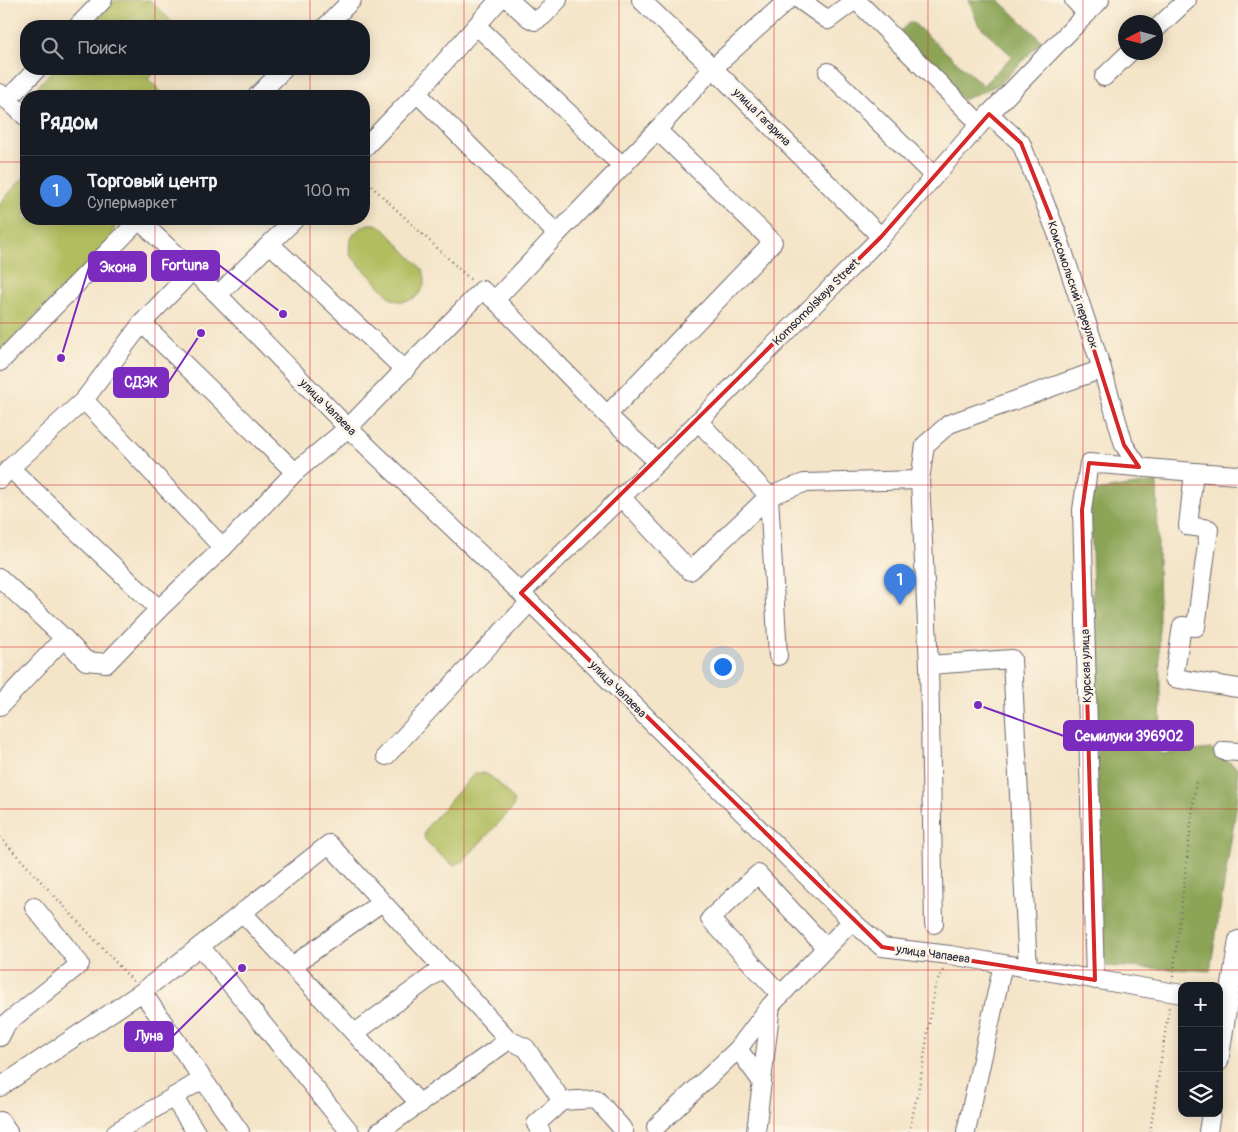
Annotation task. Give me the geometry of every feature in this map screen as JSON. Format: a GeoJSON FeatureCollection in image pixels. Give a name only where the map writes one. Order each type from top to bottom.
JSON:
{"type":"FeatureCollection","features":[{"type":"Feature","properties":{"kind":"street"},"geometry":{"type":"LineString","coordinates":[[84,20],[103,0]]}},
{"type":"Feature","properties":{"kind":"street"},"geometry":{"type":"LineString","coordinates":[[332,20],[352,0]]}},
{"type":"Feature","properties":{"kind":"street"},"geometry":{"type":"LineString","coordinates":[[370,142],[417,93],[499,0]]}},
{"type":"Feature","properties":{"kind":"street"},"geometry":{"type":"LineString","coordinates":[[509,0],[535,21],[543,16],[558,0]]}},
{"type":"Feature","properties":{"kind":"street","name":"улица Гагарина"},"geometry":{"type":"LineString","coordinates":[[642,0],[713,68],[881,237]]}},
{"type":"Feature","properties":{"kind":"street"},"geometry":{"type":"LineString","coordinates":[[0,578],[86,661],[107,663],[159,609],[223,548],[295,472],[348,428],[405,370],[557,234],[657,130],[713,68],[788,0]]}},
{"type":"Feature","properties":{"kind":"street"},"geometry":{"type":"LineString","coordinates":[[800,0],[828,20],[855,0]]}},
{"type":"Feature","properties":{"kind":"street","name":"Комсомольский переулок"},"geometry":{"type":"LineString","coordinates":[[855,0],[984,119],[1021,144],[1058,236],[1102,369],[1124,445],[1139,467]]}},
{"type":"Feature","properties":{"kind":"street"},"geometry":{"type":"LineString","coordinates":[[1074,0],[1087,14]]}},
{"type":"Feature","properties":{"kind":"street","name":"Komsomolskaya Street"},"geometry":{"type":"LineString","coordinates":[[386,756],[525,598],[621,497],[881,237],[984,119],[1100,0]]}},
{"type":"Feature","properties":{"kind":"street"},"geometry":{"type":"LineString","coordinates":[[1163,22],[1187,0]]}},
{"type":"Feature","properties":{"kind":"street"},"geometry":{"type":"LineString","coordinates":[[477,26],[623,166]]}},
{"type":"Feature","properties":{"kind":"street"},"geometry":{"type":"LineString","coordinates":[[1104,77],[1122,60]]}},
{"type":"Feature","properties":{"kind":"street"},"geometry":{"type":"LineString","coordinates":[[828,72],[934,176]]}},
{"type":"Feature","properties":{"kind":"street"},"geometry":{"type":"LineString","coordinates":[[20,111],[4,96],[30,75]]}},
{"type":"Feature","properties":{"kind":"street"},"geometry":{"type":"LineString","coordinates":[[268,90],[279,75]]}},
{"type":"Feature","properties":{"kind":"street"},"geometry":{"type":"LineString","coordinates":[[417,93],[557,234]]}},
{"type":"Feature","properties":{"kind":"street"},"geometry":{"type":"LineString","coordinates":[[607,415],[773,242],[657,130]]}},
{"type":"Feature","properties":{"kind":"street"},"geometry":{"type":"LineString","coordinates":[[0,362],[133,225]]}},
{"type":"Feature","properties":{"kind":"street","name":"улица Чапаева"},"geometry":{"type":"LineString","coordinates":[[145,225],[218,295],[348,428],[525,598],[852,921],[882,947],[950,955],[1176,994]]}},
{"type":"Feature","properties":{"kind":"street"},"geometry":{"type":"LineString","coordinates":[[218,295],[289,225]]}},
{"type":"Feature","properties":{"kind":"street"},"geometry":{"type":"LineString","coordinates":[[270,244],[405,370]]}},
{"type":"Feature","properties":{"kind":"street"},"geometry":{"type":"LineString","coordinates":[[159,609],[5,474],[84,400],[142,323],[192,271]]}},
{"type":"Feature","properties":{"kind":"street"},"geometry":{"type":"LineString","coordinates":[[488,295],[607,415],[658,462]]}},
{"type":"Feature","properties":{"kind":"street"},"geometry":{"type":"LineString","coordinates":[[142,323],[295,472]]}},
{"type":"Feature","properties":{"kind":"street"},"geometry":{"type":"LineString","coordinates":[[934,924],[929,665],[920,480],[925,445],[949,424],[1102,369]]}},
{"type":"Feature","properties":{"kind":"street"},"geometry":{"type":"LineString","coordinates":[[84,400],[223,548]]}},
{"type":"Feature","properties":{"kind":"street"},"geometry":{"type":"LineString","coordinates":[[698,421],[769,496],[778,656]]}},
{"type":"Feature","properties":{"kind":"street","name":"Курская улица"},"geometry":{"type":"LineString","coordinates":[[1095,980],[1082,510],[1090,463],[1139,467]]}},
{"type":"Feature","properties":{"kind":"street"},"geometry":{"type":"LineString","coordinates":[[1139,467],[1238,475]]}},
{"type":"Feature","properties":{"kind":"street"},"geometry":{"type":"LineString","coordinates":[[1194,472],[1188,526],[1209,529],[1196,627],[1182,626],[1174,678],[1238,688]]}},
{"type":"Feature","properties":{"kind":"street"},"geometry":{"type":"LineString","coordinates":[[621,497],[690,571],[769,496],[804,483],[920,480]]}},
{"type":"Feature","properties":{"kind":"street"},"geometry":{"type":"LineString","coordinates":[[0,706],[64,638]]}},
{"type":"Feature","properties":{"kind":"street"},"geometry":{"type":"LineString","coordinates":[[929,665],[1012,659],[1028,969]]}},
{"type":"Feature","properties":{"kind":"street"},"geometry":{"type":"LineString","coordinates":[[0,1086],[142,992],[329,844],[509,1040],[526,1048],[562,1101]]}},
{"type":"Feature","properties":{"kind":"street"},"geometry":{"type":"LineString","coordinates":[[756,1132],[762,1082],[776,1000],[710,919],[758,874],[826,948]]}},
{"type":"Feature","properties":{"kind":"street"},"geometry":{"type":"LineString","coordinates":[[292,966],[382,902]]}},
{"type":"Feature","properties":{"kind":"street"},"geometry":{"type":"LineString","coordinates":[[0,1037],[6,1023],[80,964],[34,907]]}},
{"type":"Feature","properties":{"kind":"street"},"geometry":{"type":"LineString","coordinates":[[242,912],[420,1104]]}},
{"type":"Feature","properties":{"kind":"street"},"geometry":{"type":"LineString","coordinates":[[656,1127],[738,1049],[776,1000],[852,921]]}},
{"type":"Feature","properties":{"kind":"street"},"geometry":{"type":"LineString","coordinates":[[1222,1027],[1224,1001],[1238,940]]}},
{"type":"Feature","properties":{"kind":"street"},"geometry":{"type":"LineString","coordinates":[[200,946],[350,1132]]}},
{"type":"Feature","properties":{"kind":"street"},"geometry":{"type":"LineString","coordinates":[[966,1132],[1003,964]]}},
{"type":"Feature","properties":{"kind":"street"},"geometry":{"type":"LineString","coordinates":[[354,1033],[443,968]]}},
{"type":"Feature","properties":{"kind":"street"},"geometry":{"type":"LineString","coordinates":[[142,992],[240,1132]]}},
{"type":"Feature","properties":{"kind":"street"},"geometry":{"type":"LineString","coordinates":[[380,1132],[509,1040]]}},
{"type":"Feature","properties":{"kind":"street"},"geometry":{"type":"LineString","coordinates":[[738,1049],[762,1082]]}},
{"type":"Feature","properties":{"kind":"street"},"geometry":{"type":"LineString","coordinates":[[116,1132],[203,1079]]}},
{"type":"Feature","properties":{"kind":"street"},"geometry":{"type":"LineString","coordinates":[[173,1097],[196,1132]]}},
{"type":"Feature","properties":{"kind":"street"},"geometry":{"type":"LineString","coordinates":[[541,1132],[536,1124],[562,1101],[596,1099],[624,1132]]}},
{"type":"Feature","properties":{"kind":"street"},"geometry":{"type":"LineString","coordinates":[[1208,1132],[1210,1117]]}},
{"type":"Feature","properties":{"kind":"street"},"geometry":{"type":"LineString","coordinates":[[0,1121],[8,1132]]}},
{"type":"Feature","properties":{"kind":"path"},"geometry":{"type":"LineString","coordinates":[[370,185],[488,295]]}},
{"type":"Feature","properties":{"kind":"path"},"geometry":{"type":"LineString","coordinates":[[1150,1132],[1176,994],[1196,781]]}},
{"type":"Feature","properties":{"kind":"path"},"geometry":{"type":"LineString","coordinates":[[0,837],[142,992]]}},
{"type":"Feature","properties":{"kind":"path"},"geometry":{"type":"LineString","coordinates":[[909,1132],[921,1077],[935,986],[950,955]]}},
{"type":"Feature","properties":{"kind":"highlighted area"},"geometry":{"type":"Polygon","coordinates":[[[989,114],[1021,143],[1058,236],[1124,445],[1139,467],[1089,463],[1082,510],[1095,980],[882,947],[521,593],[881,237],[989,114]]]}},
{"type":"Feature","properties":{"kind":"green space"},"geometry":{"type":"Polygon","coordinates":[[[115,0],[150,0],[170,20],[97,20],[115,0]]]}},
{"type":"Feature","properties":{"kind":"green space"},"geometry":{"type":"Polygon","coordinates":[[[969,0],[999,0],[1042,41],[1000,84],[963,100],[899,32],[911,21],[983,85],[1012,56],[978,24],[969,0]]]}},
{"type":"Feature","properties":{"kind":"green space"},"geometry":{"type":"Polygon","coordinates":[[[48,75],[151,75],[148,79],[160,90],[35,90],[48,75]]]}},
{"type":"Feature","properties":{"kind":"green space"},"geometry":{"type":"Polygon","coordinates":[[[20,181],[20,225],[115,226],[112,238],[0,351],[0,203],[20,181]]]}},
{"type":"Feature","properties":{"kind":"green space"},"geometry":{"type":"Polygon","coordinates":[[[370,224],[376,224],[383,228],[423,270],[424,284],[419,294],[409,300],[398,301],[392,299],[350,255],[351,240],[359,229],[370,224]]]}},
{"type":"Feature","properties":{"kind":"green space"},"geometry":{"type":"Polygon","coordinates":[[[1157,482],[1161,754],[1211,749],[1238,768],[1238,797],[1210,971],[1102,966],[1091,506],[1094,491],[1157,482]]]}},
{"type":"Feature","properties":{"kind":"green space"},"geometry":{"type":"Polygon","coordinates":[[[476,773],[485,773],[503,787],[514,802],[514,805],[462,862],[454,865],[430,845],[425,839],[424,833],[427,827],[476,773]]]}},
{"type":"Feature","properties":{"kind":"place","name":"Fortuna"},"geometry":{"type":"Point","coordinates":[283,314]}},
{"type":"Feature","properties":{"kind":"place","name":"СДЭК"},"geometry":{"type":"Point","coordinates":[201,333]}},
{"type":"Feature","properties":{"kind":"place","name":"Экона"},"geometry":{"type":"Point","coordinates":[61,358]}},
{"type":"Feature","properties":{"kind":"place","name":"Торговый центр"},"geometry":{"type":"Point","coordinates":[900,605]}},
{"type":"Feature","properties":{"kind":"place","name":"Семилуки 396902"},"geometry":{"type":"Point","coordinates":[978,705]}},
{"type":"Feature","properties":{"kind":"place","name":"Луна"},"geometry":{"type":"Point","coordinates":[242,968]}}]}
